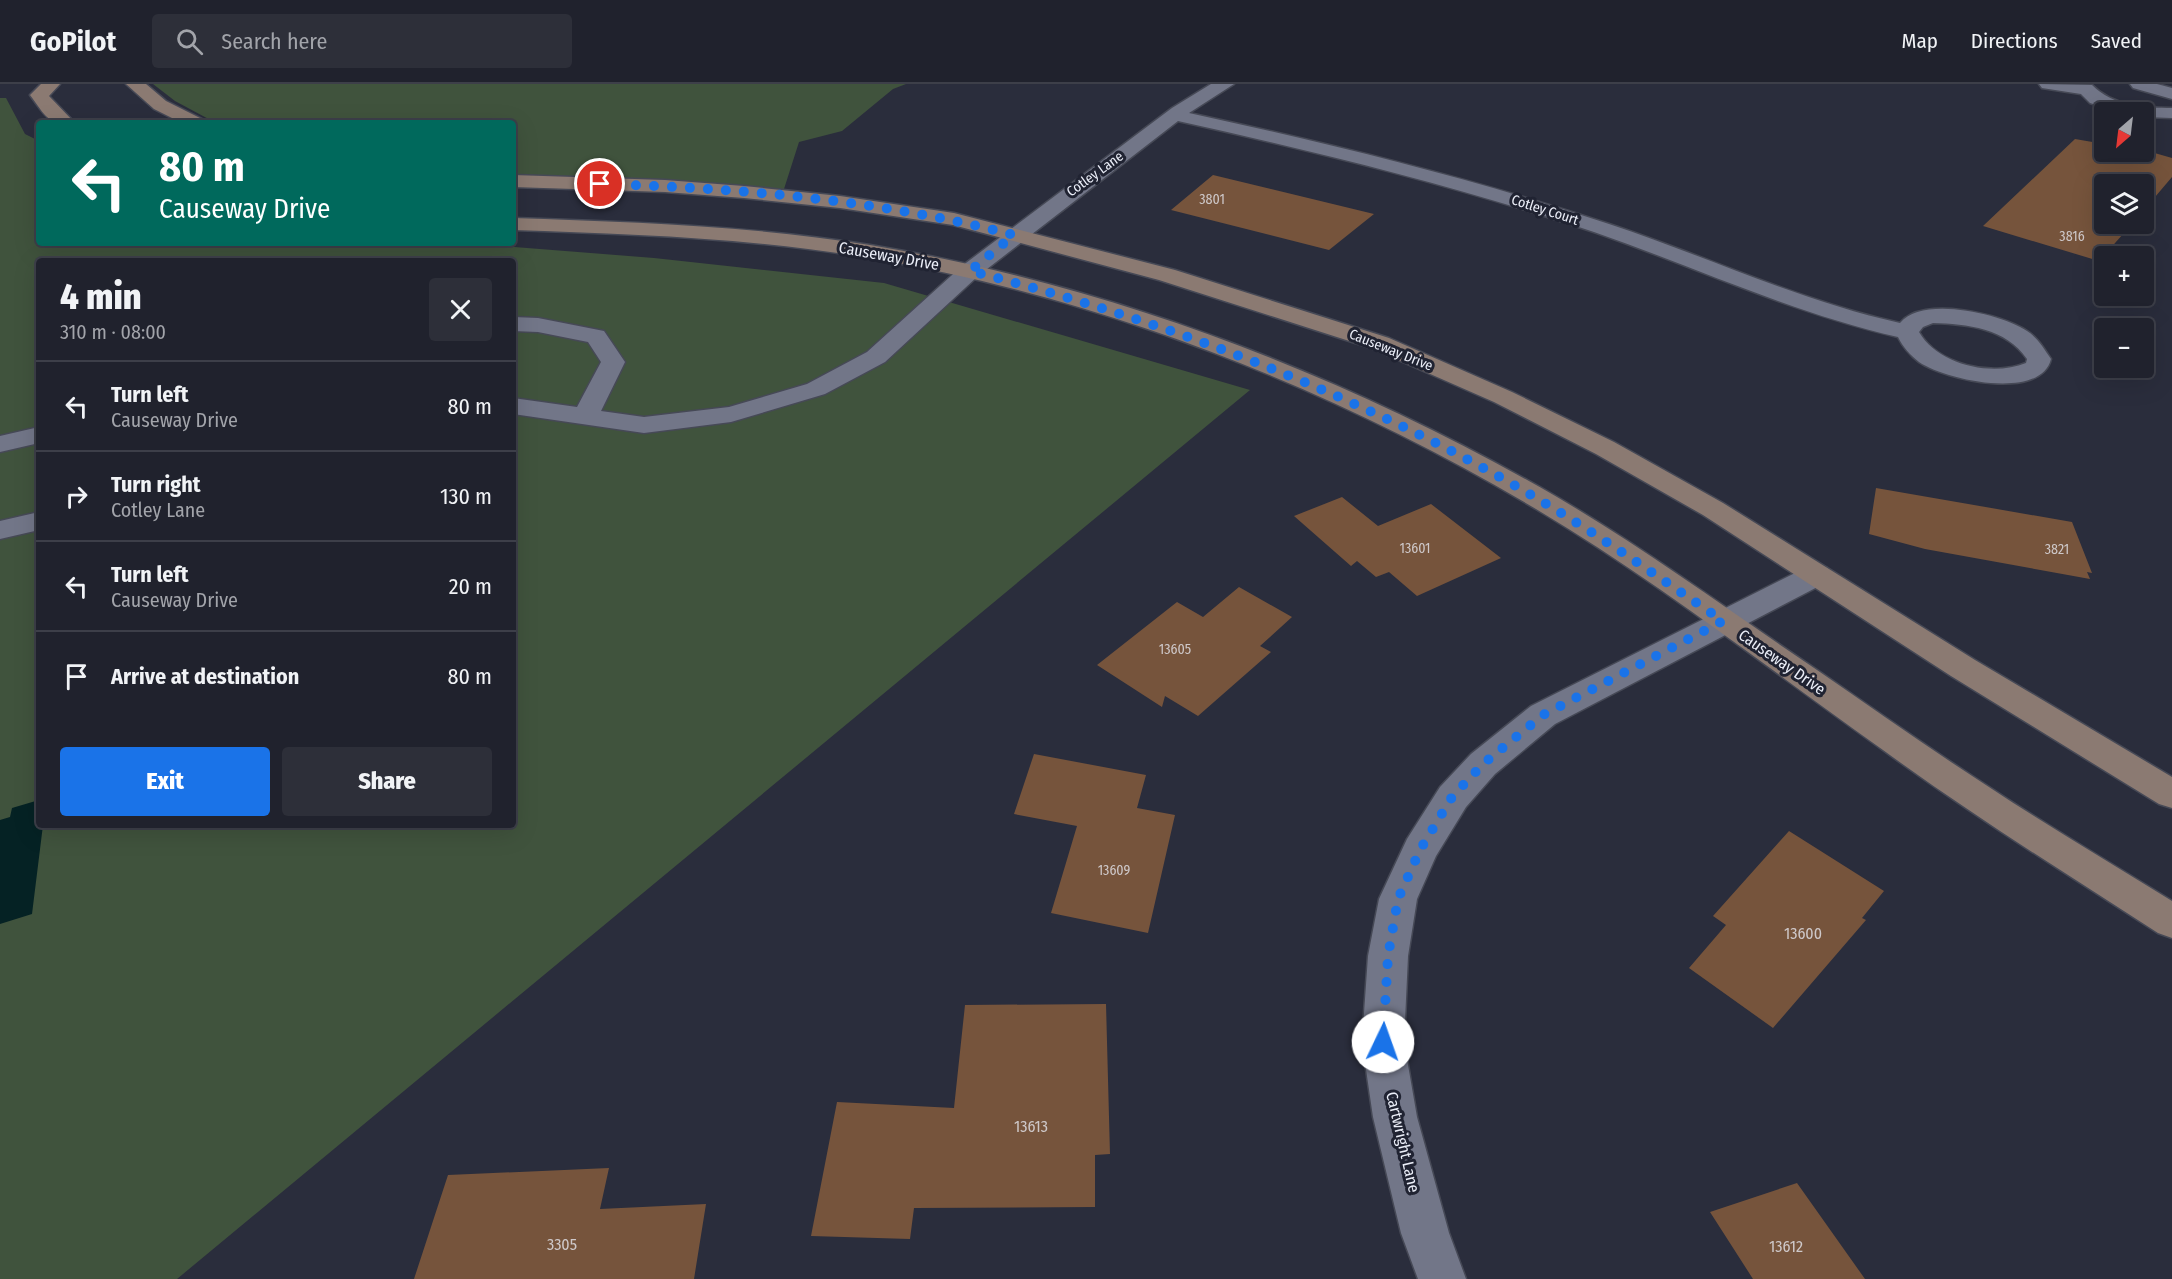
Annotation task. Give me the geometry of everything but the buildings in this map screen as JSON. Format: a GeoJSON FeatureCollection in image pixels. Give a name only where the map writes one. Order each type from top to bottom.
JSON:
{"type":"FeatureCollection","features":[{"type":"Feature","properties":{"kind":"street"},"geometry":{"type":"LineString","coordinates":[[51,84],[39,95],[53,113],[62,120]]}},
{"type":"Feature","properties":{"kind":"street"},"geometry":{"type":"LineString","coordinates":[[135,84],[160,105],[190,120]]}},
{"type":"Feature","properties":{"kind":"street","name":"Cotley Lane"},"geometry":{"type":"LineString","coordinates":[[516,406],[644,425],[730,414],[816,389],[876,357],[970,271],[1014,235],[1205,94],[1225,84]]}},
{"type":"Feature","properties":{"kind":"street"},"geometry":{"type":"LineString","coordinates":[[2048,84],[2088,86],[2096,99],[2122,108],[2153,113],[2172,113]]}},
{"type":"Feature","properties":{"kind":"street"},"geometry":{"type":"LineString","coordinates":[[2139,84],[2172,94]]}},
{"type":"Feature","properties":{"kind":"street","name":"Cotley Court"},"geometry":{"type":"LineString","coordinates":[[1175,116],[1310,145],[1485,191],[1677,255],[1804,304],[1878,326],[1907,332]]}},
{"type":"Feature","properties":{"kind":"street","name":"Causeway Drive"},"geometry":{"type":"LineString","coordinates":[[516,182],[665,186],[819,200],[954,219],[1167,275],[1380,343],[1503,397],[1605,448],[1713,509],[1963,668],[2172,794]]}},
{"type":"Feature","properties":{"kind":"street","name":"Causeway Drive"},"geometry":{"type":"LineString","coordinates":[[516,224],[631,228],[798,241],[868,251],[970,271],[1158,325],[1318,387],[1413,432],[1513,484],[1611,544],[1978,798],[2172,921]]}},
{"type":"Feature","properties":{"kind":"street"},"geometry":{"type":"LineString","coordinates":[[1933,316],[1971,318],[2017,335],[2035,349],[2039,359],[2037,367],[2028,373],[2013,377],[1973,374],[1934,360],[1910,341],[1907,332],[1910,324],[1919,319],[1933,316]]}},
{"type":"Feature","properties":{"kind":"street"},"geometry":{"type":"LineString","coordinates":[[516,324],[538,325],[596,336],[614,362],[585,416]]}},
{"type":"Feature","properties":{"kind":"street"},"geometry":{"type":"LineString","coordinates":[[0,444],[36,436]]}},
{"type":"Feature","properties":{"kind":"street"},"geometry":{"type":"LineString","coordinates":[[0,530],[36,522]]}},
{"type":"Feature","properties":{"kind":"street","name":"Cartwright Lane"},"geometry":{"type":"LineString","coordinates":[[1442,1279],[1425,1233],[1395,1117],[1383,1042],[1388,956],[1398,899],[1420,850],[1452,797],[1483,764],[1543,715],[1816,575]]}},
{"type":"Feature","properties":{"kind":"shaded area"},"geometry":{"type":"Polygon","coordinates":[[[153,84],[906,84],[893,89],[842,131],[799,142],[784,189],[516,175],[516,120],[210,120],[175,101],[153,84]]]}},
{"type":"Feature","properties":{"kind":"shaded area"},"geometry":{"type":"Polygon","coordinates":[[[0,98],[6,98],[25,134],[36,140],[36,246],[502,246],[654,258],[884,283],[1250,390],[177,1279],[0,1279],[0,98]]]}},
{"type":"Feature","properties":{"kind":"shaded area"},"geometry":{"type":"Polygon","coordinates":[[[36,801],[36,828],[43,828],[32,914],[0,924],[0,820],[10,817],[12,808],[36,801]]]}},
{"type":"Feature","properties":{"kind":"route"},"geometry":{"type":"LineString","coordinates":[[600,184],[665,186],[840,202],[954,219],[1014,235],[970,271],[1158,325],[1223,348],[1318,387],[1413,432],[1513,484],[1611,544],[1723,621],[1543,715],[1483,764],[1452,797],[1420,850],[1398,899],[1388,956],[1383,1042]]}}]}
